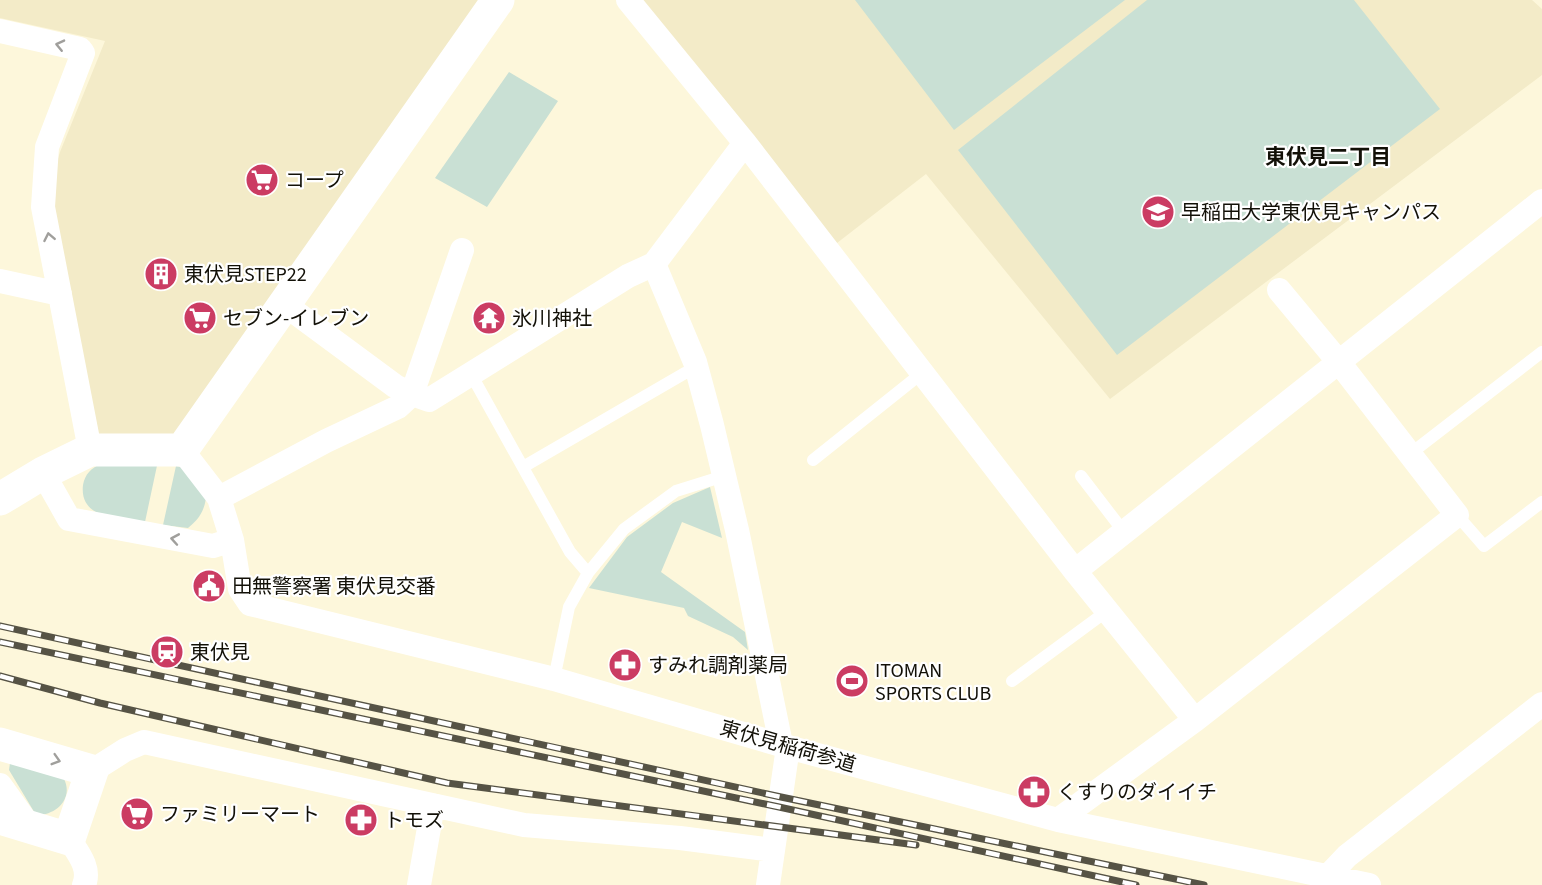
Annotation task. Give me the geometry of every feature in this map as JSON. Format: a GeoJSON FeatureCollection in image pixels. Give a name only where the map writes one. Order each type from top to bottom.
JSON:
{"type":"FeatureCollection","features":[{"type":"Feature","properties":{"kind":"street"},"geometry":{"type":"LineString","coordinates":[[182,450],[498,0]]}},
{"type":"Feature","properties":{"kind":"street"},"geometry":{"type":"LineString","coordinates":[[628,0],[745,143],[1107,611],[1195,720]]}},
{"type":"Feature","properties":{"kind":"street"},"geometry":{"type":"LineString","coordinates":[[0,31],[80,49],[83,53],[47,147],[43,207],[90,450]]}},
{"type":"Feature","properties":{"kind":"street"},"geometry":{"type":"LineString","coordinates":[[284,304],[395,386],[429,400],[628,276],[654,264],[745,143]]}},
{"type":"Feature","properties":{"kind":"street"},"geometry":{"type":"LineString","coordinates":[[1076,571],[1542,201]]}},
{"type":"Feature","properties":{"kind":"street"},"geometry":{"type":"LineString","coordinates":[[219,498],[326,441],[398,407],[412,394],[462,250]]}},
{"type":"Feature","properties":{"kind":"street"},"geometry":{"type":"LineString","coordinates":[[654,264],[697,369],[724,476],[785,746],[768,885]]}},
{"type":"Feature","properties":{"kind":"street"},"geometry":{"type":"LineString","coordinates":[[0,281],[60,294]]}},
{"type":"Feature","properties":{"kind":"street"},"geometry":{"type":"LineString","coordinates":[[1058,820],[1195,720],[1457,515],[1338,361],[1279,290]]}},
{"type":"Feature","properties":{"kind":"street"},"geometry":{"type":"LineString","coordinates":[[0,499],[43,473],[90,450],[182,450]]}},
{"type":"Feature","properties":{"kind":"street"},"geometry":{"type":"LineString","coordinates":[[43,473],[69,519],[213,546],[232,540],[219,498],[182,450]]}},
{"type":"Feature","properties":{"kind":"street","name":"東伏見稲荷参道"},"geometry":{"type":"LineString","coordinates":[[232,540],[240,589],[250,604],[554,679],[785,746],[1058,820],[1369,885]]}},
{"type":"Feature","properties":{"kind":"street"},"geometry":{"type":"LineString","coordinates":[[1329,875],[1347,856],[1542,704]]}},
{"type":"Feature","properties":{"kind":"street"},"geometry":{"type":"LineString","coordinates":[[69,839],[92,771],[125,750],[144,742],[524,825],[680,838],[772,850]]}},
{"type":"Feature","properties":{"kind":"street"},"geometry":{"type":"LineString","coordinates":[[3,747],[92,771]]}},
{"type":"Feature","properties":{"kind":"street"},"geometry":{"type":"LineString","coordinates":[[0,785],[15,822],[69,839],[87,873],[84,885]]}},
{"type":"Feature","properties":{"kind":"street"},"geometry":{"type":"LineString","coordinates":[[419,885],[433,805]]}},
{"type":"Feature","properties":{"kind":"lane"},"geometry":{"type":"LineString","coordinates":[[1410,454],[1542,352]]}},
{"type":"Feature","properties":{"kind":"lane"},"geometry":{"type":"LineString","coordinates":[[523,467],[686,373],[697,369]]}},
{"type":"Feature","properties":{"kind":"lane"},"geometry":{"type":"LineString","coordinates":[[813,460],[922,373]]}},
{"type":"Feature","properties":{"kind":"lane"},"geometry":{"type":"LineString","coordinates":[[471,374],[570,552],[588,573]]}},
{"type":"Feature","properties":{"kind":"lane"},"geometry":{"type":"LineString","coordinates":[[554,679],[569,607],[588,573],[624,529],[676,491],[724,476]]}},
{"type":"Feature","properties":{"kind":"lane"},"geometry":{"type":"LineString","coordinates":[[1081,477],[1124,532]]}},
{"type":"Feature","properties":{"kind":"lane"},"geometry":{"type":"LineString","coordinates":[[1457,515],[1484,546],[1542,502]]}},
{"type":"Feature","properties":{"kind":"lane"},"geometry":{"type":"LineString","coordinates":[[1012,681],[1107,611]]}},
{"type":"Feature","properties":{"kind":"shaded area"},"geometry":{"type":"Polygon","coordinates":[[[0,0],[498,0],[182,450],[90,450],[43,207],[60,152],[105,41],[0,18],[0,0]]]}},
{"type":"Feature","properties":{"kind":"shaded area","name":"早稲田大学東伏見キャンパス"},"geometry":{"type":"Polygon","coordinates":[[[628,0],[1532,0],[1542,9],[1542,75],[1110,399],[926,174],[828,250],[628,0]]]}},
{"type":"Feature","properties":{"kind":"green space"},"geometry":{"type":"Polygon","coordinates":[[[855,0],[1125,0],[954,130],[855,0]]]}},
{"type":"Feature","properties":{"kind":"green space"},"geometry":{"type":"Polygon","coordinates":[[[1147,0],[1354,0],[1440,109],[1117,355],[958,150],[1147,0]]]}},
{"type":"Feature","properties":{"kind":"green space"},"geometry":{"type":"Polygon","coordinates":[[[509,72],[558,101],[487,207],[435,178],[509,72]]]}},
{"type":"Feature","properties":{"kind":"green space"},"geometry":{"type":"Polygon","coordinates":[[[158,461],[145,522],[113,518],[94,511],[87,505],[83,496],[83,485],[87,475],[94,467],[101,464],[158,461]]]}},
{"type":"Feature","properties":{"kind":"green space"},"geometry":{"type":"Polygon","coordinates":[[[176,466],[185,468],[206,498],[200,515],[188,528],[163,525],[176,466]]]}},
{"type":"Feature","properties":{"kind":"green space"},"geometry":{"type":"Polygon","coordinates":[[[710,487],[722,538],[682,522],[661,572],[745,632],[748,650],[733,637],[688,616],[684,608],[589,588],[627,537],[673,503],[710,487]]]}},
{"type":"Feature","properties":{"kind":"green space"},"geometry":{"type":"Polygon","coordinates":[[[10,763],[64,779],[67,793],[61,805],[50,813],[36,815],[9,770],[10,763]]]}},
{"type":"Feature","properties":{"kind":"railway"},"geometry":{"type":"LineString","coordinates":[[0,626],[781,797],[1204,885]]}},
{"type":"Feature","properties":{"kind":"railway"},"geometry":{"type":"LineString","coordinates":[[0,642],[1136,885]]}},
{"type":"Feature","properties":{"kind":"railway"},"geometry":{"type":"LineString","coordinates":[[0,676],[100,703],[447,783],[916,845]]}},
{"type":"Feature","properties":{"kind":"place","name":"コープ"},"geometry":{"type":"Point","coordinates":[262,180]}},
{"type":"Feature","properties":{"kind":"place","name":"早稲田大学東伏見キャンパス"},"geometry":{"type":"Point","coordinates":[1158,212]}},
{"type":"Feature","properties":{"kind":"place","name":"東伏見STEP22"},"geometry":{"type":"Point","coordinates":[161,274]}},
{"type":"Feature","properties":{"kind":"place","name":"セブン-イレブン"},"geometry":{"type":"Point","coordinates":[200,318]}},
{"type":"Feature","properties":{"kind":"place","name":"氷川神社"},"geometry":{"type":"Point","coordinates":[489,318]}},
{"type":"Feature","properties":{"kind":"place","name":"田無警察署 東伏見交番"},"geometry":{"type":"Point","coordinates":[209,586]}},
{"type":"Feature","properties":{"kind":"place","name":"東伏見"},"geometry":{"type":"Point","coordinates":[167,652]}},
{"type":"Feature","properties":{"kind":"place","name":"すみれ調剤薬局"},"geometry":{"type":"Point","coordinates":[625,665]}},
{"type":"Feature","properties":{"kind":"place","name":"ITOMAN SPORTS CLUB"},"geometry":{"type":"Point","coordinates":[852,681]}},
{"type":"Feature","properties":{"kind":"place","name":"くすりのダイイチ"},"geometry":{"type":"Point","coordinates":[1034,792]}},
{"type":"Feature","properties":{"kind":"place","name":"ファミリーマート"},"geometry":{"type":"Point","coordinates":[137,814]}},
{"type":"Feature","properties":{"kind":"place","name":"トモズ"},"geometry":{"type":"Point","coordinates":[361,820]}},
{"type":"Feature","properties":{"kind":"district","name":"東伏見二丁目"},"geometry":{"type":"Point","coordinates":[1328,157]}}]}
